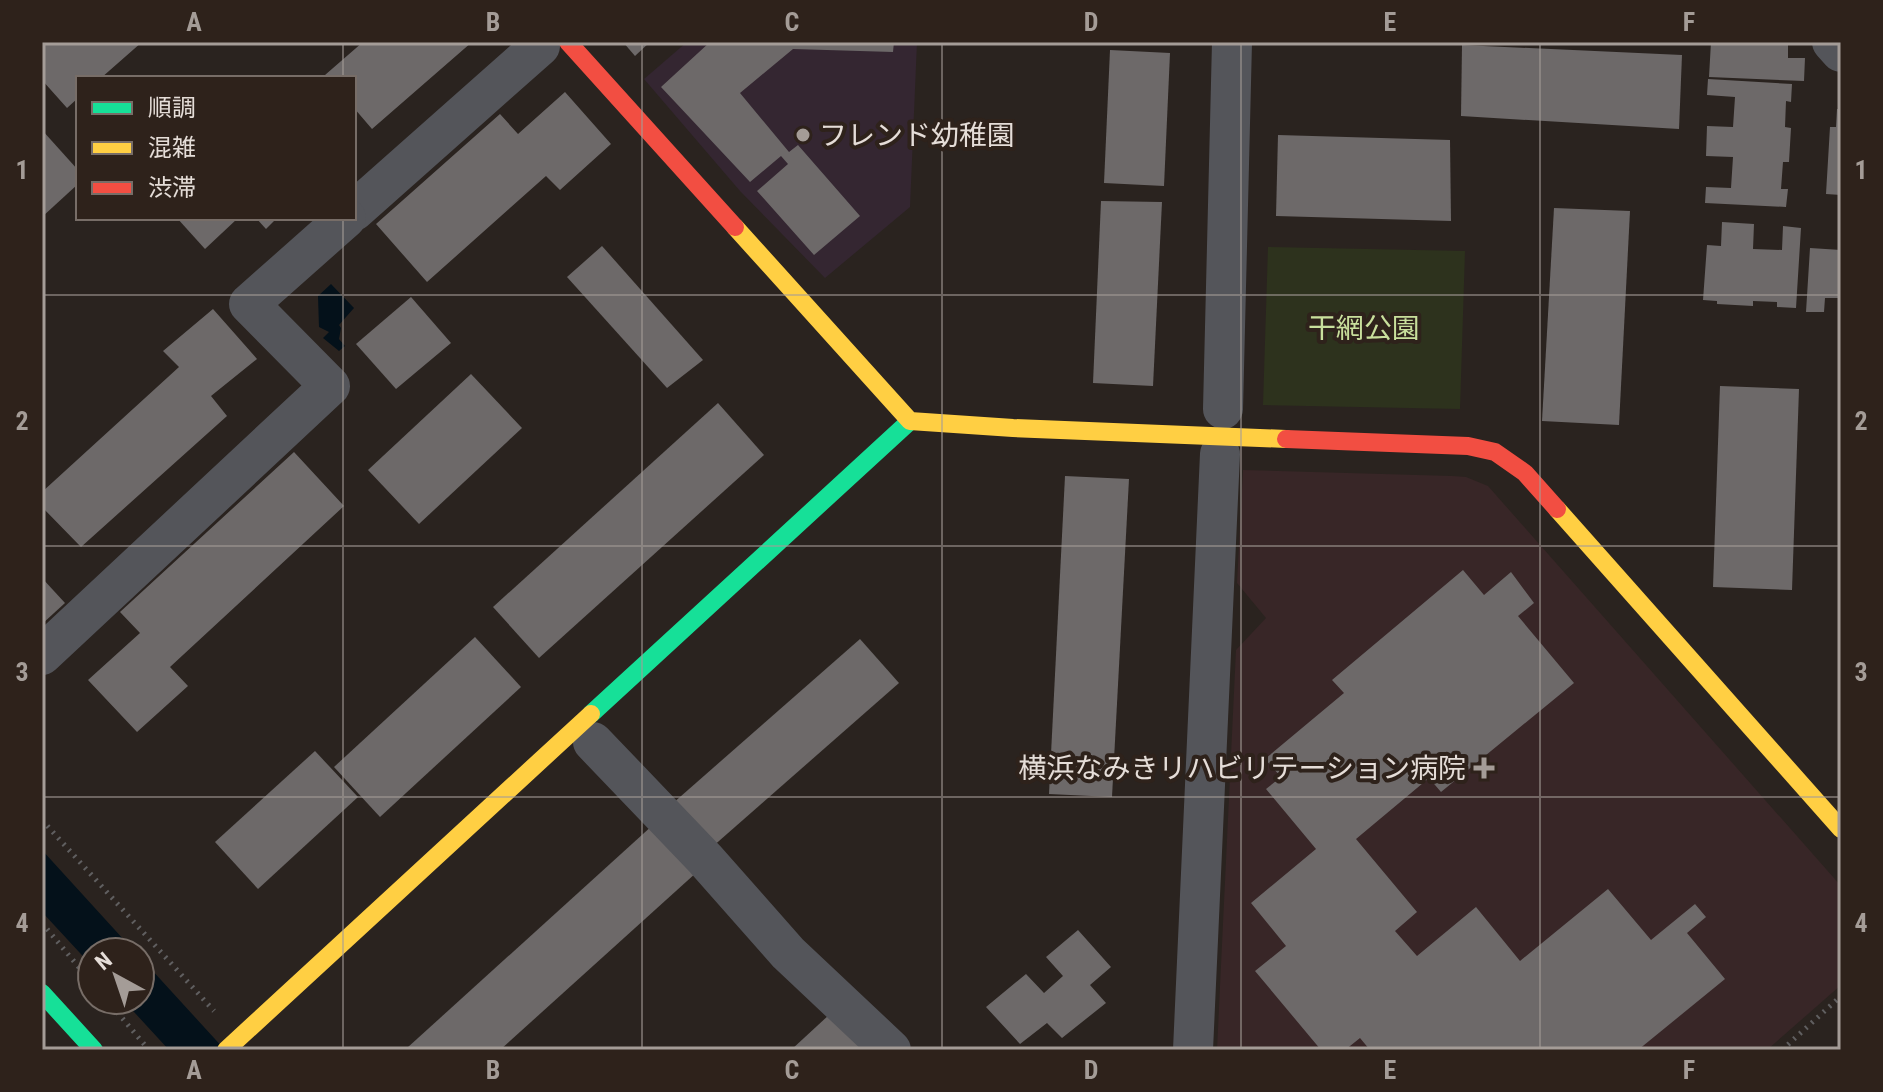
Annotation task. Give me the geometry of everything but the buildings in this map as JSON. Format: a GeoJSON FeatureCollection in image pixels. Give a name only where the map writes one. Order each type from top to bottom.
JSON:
{"type":"FeatureCollection","features":[{"type":"Feature","properties":{"kind":"street"},"geometry":{"type":"LineString","coordinates":[[1223,409],[1232,42]]}},
{"type":"Feature","properties":{"kind":"street"},"geometry":{"type":"LineString","coordinates":[[1832,42],[1841,52]]}},
{"type":"Feature","properties":{"kind":"street"},"geometry":{"type":"LineString","coordinates":[[356,209],[554,44],[910,421],[1468,446],[1495,452],[1525,473],[1841,829]]}},
{"type":"Feature","properties":{"kind":"street"},"geometry":{"type":"LineString","coordinates":[[42,655],[330,386],[249,304],[344,220]]}},
{"type":"Feature","properties":{"kind":"street"},"geometry":{"type":"LineString","coordinates":[[232,1044],[910,421]]}},
{"type":"Feature","properties":{"kind":"street"},"geometry":{"type":"LineString","coordinates":[[1193,1050],[1220,454]]}},
{"type":"Feature","properties":{"kind":"street"},"geometry":{"type":"LineString","coordinates":[[593,742],[705,859],[788,953],[891,1050]]}},
{"type":"Feature","properties":{"kind":"street"},"geometry":{"type":"LineString","coordinates":[[42,993],[94,1050]]}},
{"type":"Feature","properties":{"kind":"path"},"geometry":{"type":"LineString","coordinates":[[42,820],[232,1044]]}},
{"type":"Feature","properties":{"kind":"path"},"geometry":{"type":"LineString","coordinates":[[42,923],[76,964]]}},
{"type":"Feature","properties":{"kind":"path"},"geometry":{"type":"LineString","coordinates":[[1782,1050],[1841,996]]}},
{"type":"Feature","properties":{"kind":"path"},"geometry":{"type":"LineString","coordinates":[[120,1016],[149,1050]]}},
{"type":"Feature","properties":{"kind":"shaded area","name":"フレンド幼稚園"},"geometry":{"type":"Polygon","coordinates":[[[687,42],[917,42],[910,207],[825,278],[740,191],[644,79],[687,42]]]}},
{"type":"Feature","properties":{"kind":"shaded area"},"geometry":{"type":"Polygon","coordinates":[[[331,284],[354,308],[339,325],[339,339],[345,346],[339,351],[323,338],[329,332],[319,327],[318,296],[331,284]]]}},
{"type":"Feature","properties":{"kind":"shaded area","name":"横浜なみきリハビリテーション病院"},"geometry":{"type":"Polygon","coordinates":[[[1243,470],[1452,476],[1466,477],[1488,486],[1841,886],[1841,985],[1767,1050],[1217,1050],[1236,650],[1266,618],[1237,583],[1243,470]]]}},
{"type":"Feature","properties":{"kind":"shaded area"},"geometry":{"type":"Polygon","coordinates":[[[42,850],[120,936],[76,936],[76,949],[42,912],[42,850]]]}},
{"type":"Feature","properties":{"kind":"shaded area"},"geometry":{"type":"Polygon","coordinates":[[[156,975],[225,1050],[169,1050],[138,1016],[156,1016],[156,975]]]}},
{"type":"Feature","properties":{"kind":"green space","name":"干網公園"},"geometry":{"type":"Polygon","coordinates":[[[1268,247],[1465,251],[1460,409],[1263,405],[1268,247]]]}},
{"type":"Feature","properties":{"kind":"traffic: fast"},"geometry":{"type":"LineString","coordinates":[[591,714],[910,421]]}},
{"type":"Feature","properties":{"kind":"traffic: fast"},"geometry":{"type":"LineString","coordinates":[[42,993],[94,1050]]}},
{"type":"Feature","properties":{"kind":"traffic: slow"},"geometry":{"type":"LineString","coordinates":[[735,227],[910,421],[1286,439]]}},
{"type":"Feature","properties":{"kind":"traffic: slow"},"geometry":{"type":"LineString","coordinates":[[1557,509],[1841,829]]}},
{"type":"Feature","properties":{"kind":"traffic: slow"},"geometry":{"type":"LineString","coordinates":[[226,1050],[591,714]]}},
{"type":"Feature","properties":{"kind":"traffic: jam"},"geometry":{"type":"LineString","coordinates":[[568,42],[735,227]]}},
{"type":"Feature","properties":{"kind":"traffic: jam"},"geometry":{"type":"LineString","coordinates":[[1286,439],[1468,446],[1495,452],[1525,473],[1557,509]]}},
{"type":"Feature","properties":{"kind":"place","name":"フレンド幼稚園"},"geometry":{"type":"Point","coordinates":[803,135]}},
{"type":"Feature","properties":{"kind":"place","name":"横浜なみきリハビリテーション病院"},"geometry":{"type":"Point","coordinates":[1484,768]}}]}
